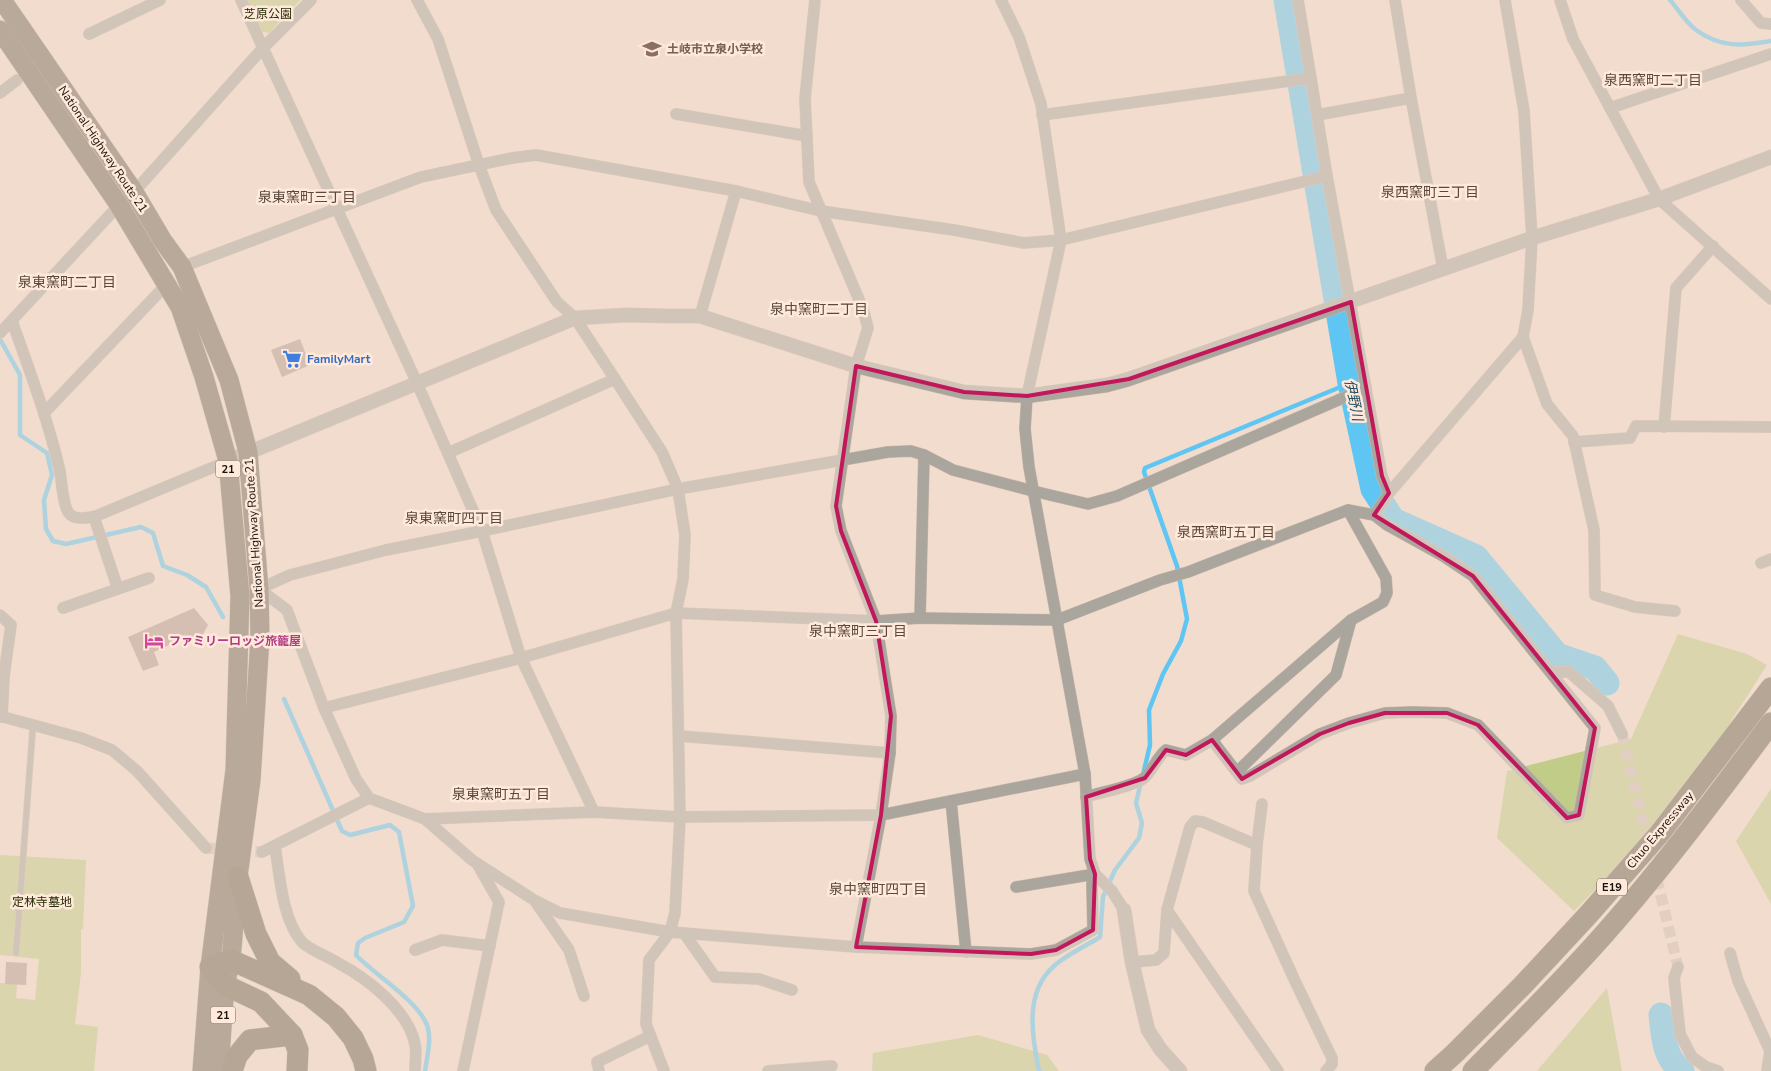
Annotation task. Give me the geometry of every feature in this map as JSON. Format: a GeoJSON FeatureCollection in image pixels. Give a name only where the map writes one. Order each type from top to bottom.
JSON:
{"type":"FeatureCollection","features":[{"type":"Feature","properties":{"kind":"highway","name":"National Highway Route 21"},"geometry":{"type":"LineString","coordinates":[[2,0],[134,192],[163,241],[182,266],[229,380],[248,452],[259,589],[260,638],[251,780],[238,877],[231,960],[224,985],[219,1071]]}},
{"type":"Feature","properties":{"kind":"highway","name":"National Highway Route 21"},"geometry":{"type":"LineString","coordinates":[[0,30],[119,205],[180,307],[204,378],[228,461],[240,596],[235,770],[210,967],[202,1071]]}},
{"type":"Feature","properties":{"kind":"highway","name":"Chuo Expressway"},"geometry":{"type":"LineString","coordinates":[[1435,1071],[1522,986],[1660,833],[1771,688]]}},
{"type":"Feature","properties":{"kind":"highway","name":"Chuo Expressway"},"geometry":{"type":"LineString","coordinates":[[1473,1071],[1541,1003],[1606,931],[1678,847],[1771,724]]}},
{"type":"Feature","properties":{"kind":"highway"},"geometry":{"type":"LineString","coordinates":[[238,877],[256,934],[270,962],[336,1017],[352,1038],[363,1059],[366,1071]]}},
{"type":"Feature","properties":{"kind":"highway"},"geometry":{"type":"LineString","coordinates":[[297,1071],[298,1050],[292,1035],[261,1002],[224,985],[210,967],[231,960],[309,995]]}},
{"type":"Feature","properties":{"kind":"highway"},"geometry":{"type":"LineString","coordinates":[[232,1071],[237,1056],[250,1040],[292,1035]]}},
{"type":"Feature","properties":{"kind":"street"},"geometry":{"type":"LineString","coordinates":[[89,34],[160,0]]}},
{"type":"Feature","properties":{"kind":"street"},"geometry":{"type":"LineString","coordinates":[[241,0],[448,453],[482,532],[520,658],[594,812]]}},
{"type":"Feature","properties":{"kind":"street"},"geometry":{"type":"LineString","coordinates":[[311,0],[263,48],[134,192],[119,205],[4,325],[44,413],[59,468],[67,510],[72,516],[96,522],[248,452],[574,318],[626,315],[700,316],[856,366],[964,392],[1027,396],[1107,385],[1129,379],[1532,238],[1659,199],[1771,157]]}},
{"type":"Feature","properties":{"kind":"street"},"geometry":{"type":"LineString","coordinates":[[417,0],[438,39],[479,165],[496,210],[557,302],[574,318],[615,379],[662,452],[678,489],[685,535],[683,579],[676,613],[680,817],[675,913],[670,932],[649,960],[646,1024],[664,1071]]}},
{"type":"Feature","properties":{"kind":"street"},"geometry":{"type":"LineString","coordinates":[[815,0],[805,99],[809,182],[863,310],[868,328],[856,366],[836,506],[841,531],[876,621],[890,716],[890,753],[881,815],[856,947]]}},
{"type":"Feature","properties":{"kind":"street"},"geometry":{"type":"LineString","coordinates":[[1002,0],[1019,38],[1040,104],[1061,240],[1027,396],[1025,429],[1033,491],[1085,774],[1090,859],[1098,877],[1112,891],[1124,910],[1132,962],[1148,1030],[1160,1050],[1180,1071]]}},
{"type":"Feature","properties":{"kind":"street"},"geometry":{"type":"LineString","coordinates":[[1298,0],[1327,176],[1382,476],[1389,493]]}},
{"type":"Feature","properties":{"kind":"street"},"geometry":{"type":"LineString","coordinates":[[1396,0],[1411,98],[1443,269]]}},
{"type":"Feature","properties":{"kind":"street"},"geometry":{"type":"LineString","coordinates":[[1374,515],[1389,493],[1523,337],[1528,310],[1532,238],[1524,110],[1505,0]]}},
{"type":"Feature","properties":{"kind":"street"},"geometry":{"type":"LineString","coordinates":[[1560,0],[1573,39],[1659,199],[1771,299]]}},
{"type":"Feature","properties":{"kind":"street"},"geometry":{"type":"LineString","coordinates":[[1741,0],[1761,23],[1771,24]]}},
{"type":"Feature","properties":{"kind":"street"},"geometry":{"type":"LineString","coordinates":[[1610,108],[1771,54]]}},
{"type":"Feature","properties":{"kind":"street"},"geometry":{"type":"LineString","coordinates":[[1042,115],[1311,78]]}},
{"type":"Feature","properties":{"kind":"street"},"geometry":{"type":"LineString","coordinates":[[0,92],[17,80]]}},
{"type":"Feature","properties":{"kind":"street"},"geometry":{"type":"LineString","coordinates":[[1317,115],[1411,98]]}},
{"type":"Feature","properties":{"kind":"street"},"geometry":{"type":"LineString","coordinates":[[676,114],[807,136]]}},
{"type":"Feature","properties":{"kind":"street"},"geometry":{"type":"LineString","coordinates":[[182,266],[420,176],[536,155],[736,191],[821,211],[954,230],[1024,243],[1061,240],[1301,184],[1327,176]]}},
{"type":"Feature","properties":{"kind":"street"},"geometry":{"type":"LineString","coordinates":[[700,316],[736,191]]}},
{"type":"Feature","properties":{"kind":"street"},"geometry":{"type":"LineString","coordinates":[[1664,427],[1676,288],[1713,246]]}},
{"type":"Feature","properties":{"kind":"street"},"geometry":{"type":"LineString","coordinates":[[44,413],[167,284]]}},
{"type":"Feature","properties":{"kind":"street"},"geometry":{"type":"LineString","coordinates":[[1523,337],[1547,404],[1573,436],[1594,530],[1595,595],[1634,606],[1675,611]]}},
{"type":"Feature","properties":{"kind":"street"},"geometry":{"type":"LineString","coordinates":[[448,453],[615,379]]}},
{"type":"Feature","properties":{"kind":"street"},"geometry":{"type":"LineString","coordinates":[[1098,877],[1092,884],[1093,930],[1056,950],[1031,954],[856,947],[670,932],[560,913],[534,900],[477,864],[425,819],[369,798],[356,779],[324,708],[287,610],[259,589],[290,575],[386,550],[482,532],[678,489],[888,452],[911,451],[924,454],[953,470],[1088,504],[1117,496],[1366,388]]}},
{"type":"Feature","properties":{"kind":"street"},"geometry":{"type":"LineString","coordinates":[[1574,442],[1630,438],[1636,426],[1771,427]]}},
{"type":"Feature","properties":{"kind":"street"},"geometry":{"type":"LineString","coordinates":[[920,618],[924,454]]}},
{"type":"Feature","properties":{"kind":"street"},"geometry":{"type":"LineString","coordinates":[[324,708],[520,658],[676,613],[876,621],[920,618],[1057,620],[1348,510],[1374,515],[1387,525],[1444,556],[1473,576],[1595,728],[1579,816],[1567,818],[1478,725],[1447,713],[1412,712],[1376,715],[1320,734],[1242,779],[1212,740]]}},
{"type":"Feature","properties":{"kind":"street"},"geometry":{"type":"LineString","coordinates":[[1086,796],[1128,785],[1145,778],[1159,756],[1166,750],[1186,755],[1212,740],[1351,620],[1383,602],[1388,593],[1386,578],[1348,510]]}},
{"type":"Feature","properties":{"kind":"street"},"geometry":{"type":"LineString","coordinates":[[96,522],[118,589]]}},
{"type":"Feature","properties":{"kind":"street"},"geometry":{"type":"LineString","coordinates":[[63,608],[149,578]]}},
{"type":"Feature","properties":{"kind":"street"},"geometry":{"type":"LineString","coordinates":[[0,614],[11,625],[2,675],[1,716],[81,738],[112,750],[137,771],[206,848]]}},
{"type":"Feature","properties":{"kind":"street"},"geometry":{"type":"LineString","coordinates":[[1237,772],[1336,675],[1351,620]]}},
{"type":"Feature","properties":{"kind":"street"},"geometry":{"type":"LineString","coordinates":[[1551,672],[1569,672],[1608,706],[1622,734]]}},
{"type":"Feature","properties":{"kind":"street"},"geometry":{"type":"LineString","coordinates":[[679,736],[890,753]]}},
{"type":"Feature","properties":{"kind":"street"},"geometry":{"type":"LineString","coordinates":[[425,819],[594,812],[680,817],[881,815],[1085,774]]}},
{"type":"Feature","properties":{"kind":"street"},"geometry":{"type":"LineString","coordinates":[[262,852],[369,798]]}},
{"type":"Feature","properties":{"kind":"street"},"geometry":{"type":"LineString","coordinates":[[951,801],[966,952]]}},
{"type":"Feature","properties":{"kind":"street"},"geometry":{"type":"LineString","coordinates":[[1262,804],[1254,891],[1332,1058],[1332,1064],[1326,1071]]}},
{"type":"Feature","properties":{"kind":"street"},"geometry":{"type":"LineString","coordinates":[[1132,962],[1156,960],[1164,953],[1167,910],[1190,826],[1195,822],[1203,822],[1257,845]]}},
{"type":"Feature","properties":{"kind":"street"},"geometry":{"type":"LineString","coordinates":[[275,846],[287,914],[302,943],[346,967],[386,996],[408,1027],[415,1044],[415,1071]]}},
{"type":"Feature","properties":{"kind":"street"},"geometry":{"type":"LineString","coordinates":[[463,1071],[499,902],[477,864]]}},
{"type":"Feature","properties":{"kind":"street"},"geometry":{"type":"LineString","coordinates":[[1016,887],[1098,877]]}},
{"type":"Feature","properties":{"kind":"street"},"geometry":{"type":"LineString","coordinates":[[534,900],[569,950],[584,996]]}},
{"type":"Feature","properties":{"kind":"street"},"geometry":{"type":"LineString","coordinates":[[1167,910],[1278,1071]]}},
{"type":"Feature","properties":{"kind":"street"},"geometry":{"type":"LineString","coordinates":[[684,933],[715,978],[759,979],[792,990]]}},
{"type":"Feature","properties":{"kind":"street"},"geometry":{"type":"LineString","coordinates":[[416,950],[442,940],[490,946]]}},
{"type":"Feature","properties":{"kind":"street"},"geometry":{"type":"LineString","coordinates":[[1730,953],[1738,981],[1770,1051],[1767,1071]]}},
{"type":"Feature","properties":{"kind":"street"},"geometry":{"type":"LineString","coordinates":[[1678,967],[1674,978],[1680,1034],[1692,1057],[1706,1067],[1718,1071]]}},
{"type":"Feature","properties":{"kind":"street"},"geometry":{"type":"LineString","coordinates":[[599,1071],[597,1062],[650,1036]]}},
{"type":"Feature","properties":{"kind":"street"},"geometry":{"type":"LineString","coordinates":[[768,1071],[832,1066]]}},
{"type":"Feature","properties":{"kind":"lane"},"geometry":{"type":"LineString","coordinates":[[16,953],[25,856],[33,725]]}},
{"type":"Feature","properties":{"kind":"highlighted area"},"geometry":{"type":"Polygon","coordinates":[[[1351,302],[1382,476],[1389,493],[1374,515],[1473,576],[1595,728],[1579,815],[1567,818],[1478,725],[1447,713],[1385,713],[1349,723],[1320,734],[1242,779],[1212,740],[1186,755],[1166,750],[1145,778],[1086,797],[1090,859],[1095,874],[1093,930],[1056,950],[1031,954],[856,947],[881,815],[891,716],[876,621],[841,531],[836,506],[856,366],[964,392],[1027,396],[1129,379],[1351,302]]]}},
{"type":"Feature","properties":{"kind":"green space","name":"芝原公園"},"geometry":{"type":"Polygon","coordinates":[[[247,0],[300,0],[269,33],[260,31],[247,0]]]}},
{"type":"Feature","properties":{"kind":"green space"},"geometry":{"type":"Polygon","coordinates":[[[1678,634],[1747,654],[1767,665],[1676,807],[1574,911],[1497,838],[1507,771],[1631,739],[1678,634]]]}},
{"type":"Feature","properties":{"kind":"green space"},"geometry":{"type":"Polygon","coordinates":[[[1771,789],[1771,904],[1736,841],[1771,789]]]}},
{"type":"Feature","properties":{"kind":"green space","name":"定林寺墓地"},"geometry":{"type":"Polygon","coordinates":[[[0,855],[86,860],[83,929],[81,929],[81,972],[75,1024],[98,1027],[94,1071],[0,1071],[0,983],[17,984],[16,998],[35,1000],[39,959],[0,955],[0,855]]]}},
{"type":"Feature","properties":{"kind":"green space"},"geometry":{"type":"Polygon","coordinates":[[[1607,988],[1622,1071],[1537,1071],[1607,988]]]}},
{"type":"Feature","properties":{"kind":"green space"},"geometry":{"type":"Polygon","coordinates":[[[978,1035],[1047,1055],[1059,1071],[872,1071],[873,1053],[978,1035]]]}},
{"type":"Feature","properties":{"kind":"building"},"geometry":{"type":"Polygon","coordinates":[[[300,339],[310,365],[282,377],[271,350],[300,339]]]}},
{"type":"Feature","properties":{"kind":"building","name":"ファミリーロッジ旅籠屋"},"geometry":{"type":"Polygon","coordinates":[[[194,608],[208,625],[198,643],[182,639],[154,652],[159,665],[143,671],[128,637],[194,608]]]}},
{"type":"Feature","properties":{"kind":"building"},"geometry":{"type":"Polygon","coordinates":[[[6,962],[27,963],[26,985],[5,984],[6,962]]]}},
{"type":"Feature","properties":{"kind":"waterway","name":"伊野川"},"geometry":{"type":"LineString","coordinates":[[1286,0],[1350,383],[1373,489],[1393,520],[1476,557],[1557,655],[1595,668],[1607,683]]}},
{"type":"Feature","properties":{"kind":"waterway"},"geometry":{"type":"LineString","coordinates":[[1670,0],[1692,27],[1714,40],[1732,44],[1771,41]]}},
{"type":"Feature","properties":{"kind":"waterway"},"geometry":{"type":"LineString","coordinates":[[0,339],[20,375],[20,435],[47,453],[52,475],[44,500],[46,529],[53,541],[66,544],[141,527],[153,533],[163,566],[187,575],[206,587],[223,617]]}},
{"type":"Feature","properties":{"kind":"waterway"},"geometry":{"type":"LineString","coordinates":[[1143,775],[1150,745],[1149,710],[1163,674],[1181,641],[1187,619],[1177,566],[1144,472],[1145,468],[1350,383]]}},
{"type":"Feature","properties":{"kind":"waterway"},"geometry":{"type":"LineString","coordinates":[[284,699],[342,831],[350,835],[390,825],[399,832],[413,906],[404,922],[365,938],[358,943],[356,955],[405,997],[422,1015],[427,1025],[429,1036],[425,1071]]}},
{"type":"Feature","properties":{"kind":"waterway"},"geometry":{"type":"LineString","coordinates":[[1039,1071],[1033,1030],[1034,1002],[1038,989],[1044,977],[1054,966],[1070,954],[1100,937],[1103,897],[1115,870],[1139,838],[1142,823],[1136,803],[1141,782]]}},
{"type":"Feature","properties":{"kind":"waterway","name":"伊野川"},"geometry":{"type":"LineString","coordinates":[[1661,1015],[1668,1053],[1671,1060],[1682,1071]]}},
{"type":"Feature","properties":{"kind":"tunnel"},"geometry":{"type":"LineString","coordinates":[[1622,734],[1678,967]]}},
{"type":"Feature","properties":{"kind":"tunnel"},"geometry":{"type":"LineString","coordinates":[[206,848],[262,852]]}},
{"type":"Feature","properties":{"kind":"place","name":"土岐市立泉小学校"},"geometry":{"type":"Point","coordinates":[652,49]}},
{"type":"Feature","properties":{"kind":"place","name":"FamilyMart"},"geometry":{"type":"Point","coordinates":[292,359]}},
{"type":"Feature","properties":{"kind":"place","name":"ファミリーロッジ旅籠屋"},"geometry":{"type":"Point","coordinates":[154,641]}},
{"type":"Feature","properties":{"kind":"district","name":"泉西窯町二丁目"},"geometry":{"type":"Point","coordinates":[1653,80]}},
{"type":"Feature","properties":{"kind":"district","name":"泉西窯町三丁目"},"geometry":{"type":"Point","coordinates":[1430,192]}},
{"type":"Feature","properties":{"kind":"district","name":"泉東窯町三丁目"},"geometry":{"type":"Point","coordinates":[307,197]}},
{"type":"Feature","properties":{"kind":"district","name":"泉東窯町二丁目"},"geometry":{"type":"Point","coordinates":[67,282]}},
{"type":"Feature","properties":{"kind":"district","name":"泉中窯町二丁目"},"geometry":{"type":"Point","coordinates":[819,309]}},
{"type":"Feature","properties":{"kind":"district","name":"泉東窯町四丁目"},"geometry":{"type":"Point","coordinates":[454,518]}},
{"type":"Feature","properties":{"kind":"district","name":"泉西窯町五丁目"},"geometry":{"type":"Point","coordinates":[1226,532]}},
{"type":"Feature","properties":{"kind":"district","name":"泉中窯町三丁目"},"geometry":{"type":"Point","coordinates":[858,631]}},
{"type":"Feature","properties":{"kind":"district","name":"泉東窯町五丁目"},"geometry":{"type":"Point","coordinates":[501,794]}},
{"type":"Feature","properties":{"kind":"district","name":"泉中窯町四丁目"},"geometry":{"type":"Point","coordinates":[878,889]}}]}
